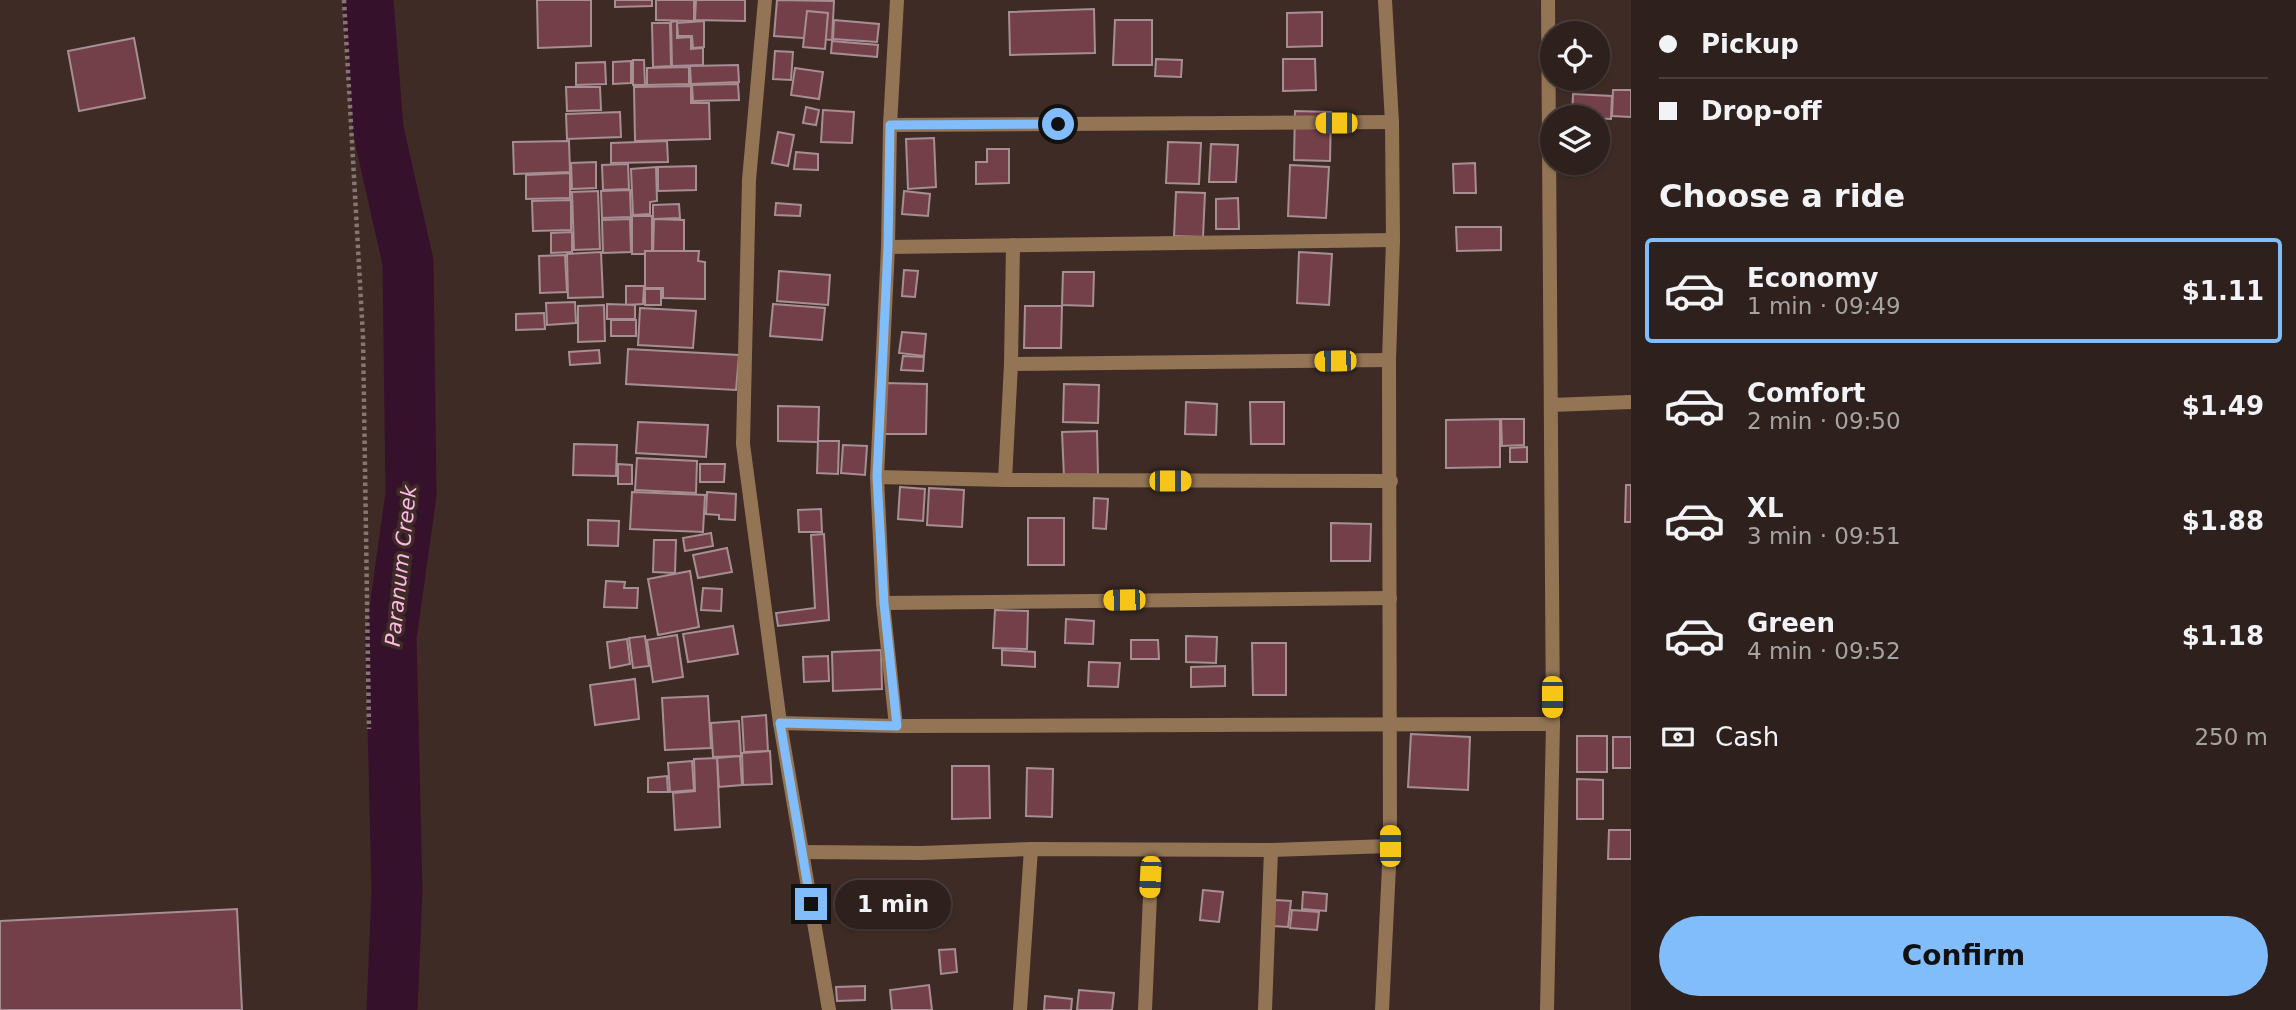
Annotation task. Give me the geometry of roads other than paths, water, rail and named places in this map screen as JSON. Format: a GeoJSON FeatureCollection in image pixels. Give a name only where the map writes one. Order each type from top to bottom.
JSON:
{"type":"FeatureCollection","features":[{"type":"Feature","properties":{"kind":"street"},"geometry":{"type":"LineString","coordinates":[[765,0],[749,180],[743,444],[780,723],[829,1010]]}},
{"type":"Feature","properties":{"kind":"street"},"geometry":{"type":"LineString","coordinates":[[897,0],[877,477],[884,603],[897,726]]}},
{"type":"Feature","properties":{"kind":"street"},"geometry":{"type":"LineString","coordinates":[[1382,1010],[1390,846],[1390,360],[1394,240],[1392,122],[1385,0]]}},
{"type":"Feature","properties":{"kind":"street"},"geometry":{"type":"LineString","coordinates":[[1547,1010],[1553,724],[1548,0]]}},
{"type":"Feature","properties":{"kind":"street"},"geometry":{"type":"LineString","coordinates":[[890,125],[1392,122]]}},
{"type":"Feature","properties":{"kind":"street"},"geometry":{"type":"LineString","coordinates":[[888,247],[1394,240]]}},
{"type":"Feature","properties":{"kind":"street"},"geometry":{"type":"LineString","coordinates":[[1005,481],[1013,245]]}},
{"type":"Feature","properties":{"kind":"street"},"geometry":{"type":"LineString","coordinates":[[1011,364],[1390,360]]}},
{"type":"Feature","properties":{"kind":"street"},"geometry":{"type":"LineString","coordinates":[[1551,405],[1631,402]]}},
{"type":"Feature","properties":{"kind":"street"},"geometry":{"type":"LineString","coordinates":[[877,477],[1005,481],[1391,481]]}},
{"type":"Feature","properties":{"kind":"street"},"geometry":{"type":"LineString","coordinates":[[884,603],[1390,598]]}},
{"type":"Feature","properties":{"kind":"street"},"geometry":{"type":"LineString","coordinates":[[780,723],[897,726],[1553,724]]}},
{"type":"Feature","properties":{"kind":"street"},"geometry":{"type":"LineString","coordinates":[[802,852],[1271,850],[1390,846]]}},
{"type":"Feature","properties":{"kind":"street"},"geometry":{"type":"LineString","coordinates":[[1020,1010],[1031,849]]}},
{"type":"Feature","properties":{"kind":"street"},"geometry":{"type":"LineString","coordinates":[[1144,1010],[1152,850]]}},
{"type":"Feature","properties":{"kind":"street"},"geometry":{"type":"LineString","coordinates":[[1265,1010],[1271,850]]}},
{"type":"Feature","properties":{"kind":"waterway","name":"Paranum Creek"},"geometry":{"type":"LineString","coordinates":[[368,0],[378,129],[408,262],[411,494],[391,638],[397,891],[392,1010]]}}]}
